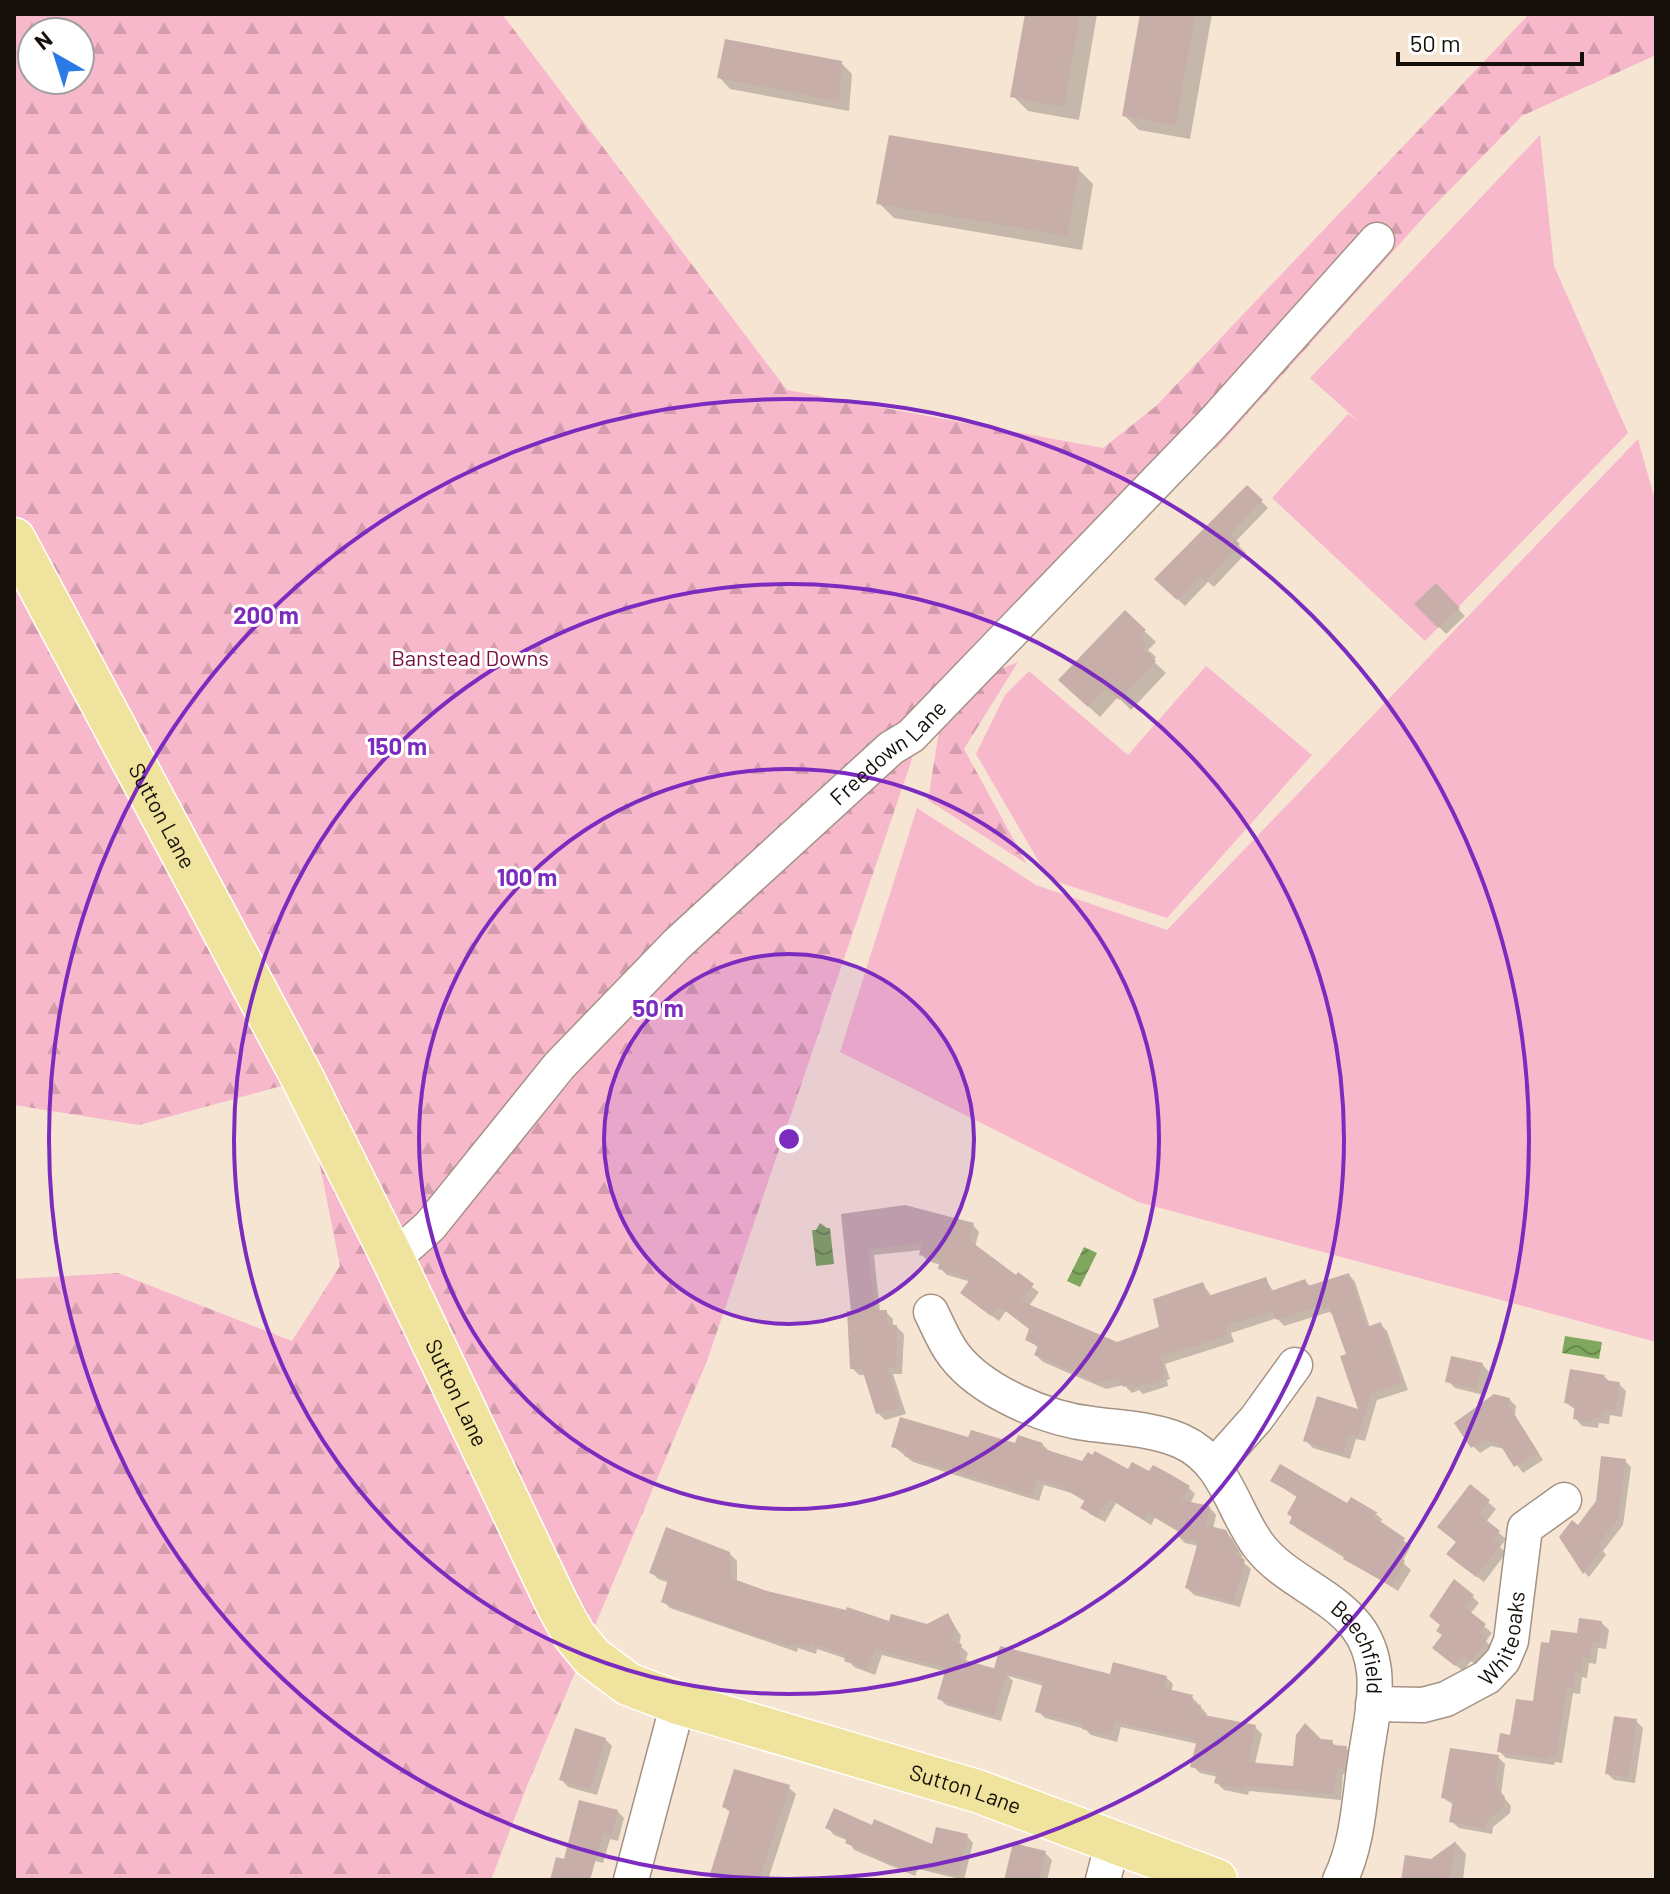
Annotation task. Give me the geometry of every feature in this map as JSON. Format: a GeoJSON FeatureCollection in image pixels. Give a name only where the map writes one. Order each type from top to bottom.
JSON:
{"type":"FeatureCollection","features":[{"type":"Feature","properties":{"kind":"main road","name":"Sutton Lane"},"geometry":{"type":"LineString","coordinates":[[14,539],[303,1079],[574,1635],[592,1657],[628,1684],[678,1703],[977,1791],[1108,1861],[1216,1880]]}},
{"type":"Feature","properties":{"kind":"street","name":"Freedown Lane"},"geometry":{"type":"LineString","coordinates":[[393,1259],[439,1216],[559,1066],[677,944],[891,748],[911,736],[1213,423],[1377,240]]}},
{"type":"Feature","properties":{"kind":"street","name":"Beechfield"},"geometry":{"type":"LineString","coordinates":[[931,1312],[955,1357],[981,1380],[1013,1399],[1067,1421],[1164,1435],[1182,1441],[1215,1465],[1257,1543],[1272,1561],[1342,1611],[1356,1626],[1369,1647],[1374,1673],[1373,1704],[1350,1857],[1340,1880]]}},
{"type":"Feature","properties":{"kind":"street"},"geometry":{"type":"LineString","coordinates":[[1215,1465],[1256,1419],[1295,1365]]}},
{"type":"Feature","properties":{"kind":"street","name":"Whiteoaks"},"geometry":{"type":"LineString","coordinates":[[1373,1704],[1423,1705],[1446,1699],[1487,1677],[1503,1660],[1511,1641],[1525,1528],[1564,1500]]}},
{"type":"Feature","properties":{"kind":"street"},"geometry":{"type":"LineString","coordinates":[[631,1880],[678,1703]]}},
{"type":"Feature","properties":{"kind":"green space","name":"Banstead Downs"},"geometry":{"type":"Polygon","coordinates":[[[14,14],[502,14],[787,390],[1103,448],[1156,406],[1529,14],[1656,14],[1656,55],[1522,116],[1432,208],[1216,449],[1173,450],[926,711],[707,1361],[527,1786],[491,1880],[14,1880],[14,1279],[118,1273],[292,1341],[340,1266],[303,1080],[139,1125],[14,1105],[14,14]]]}},
{"type":"Feature","properties":{"kind":"green space"},"geometry":{"type":"Polygon","coordinates":[[[1540,135],[1554,266],[1628,433],[1425,641],[1272,498],[1348,414],[1357,420],[1310,378],[1540,135]]]}},
{"type":"Feature","properties":{"kind":"green space"},"geometry":{"type":"Polygon","coordinates":[[[1638,439],[1656,504],[1656,1342],[1138,1202],[840,1052],[917,808],[1036,885],[1167,930],[1638,439]]]}},
{"type":"Feature","properties":{"kind":"green space"},"geometry":{"type":"Polygon","coordinates":[[[1018,662],[964,749],[1027,864],[928,800],[940,725],[998,670],[1018,662]]]}},
{"type":"Feature","properties":{"kind":"green space"},"geometry":{"type":"Polygon","coordinates":[[[1206,666],[1312,755],[1167,918],[1049,879],[976,754],[1005,695],[1029,671],[1128,755],[1206,666]]]}},
{"type":"Feature","properties":{"kind":"water"},"geometry":{"type":"Polygon","coordinates":[[[820,1223],[830,1228],[834,1264],[816,1266],[812,1230],[816,1230],[820,1223]]]}},
{"type":"Feature","properties":{"kind":"water"},"geometry":{"type":"Polygon","coordinates":[[[1084,1247],[1097,1253],[1080,1287],[1067,1281],[1084,1247]]]}},
{"type":"Feature","properties":{"kind":"water"},"geometry":{"type":"Polygon","coordinates":[[[1565,1336],[1602,1342],[1599,1359],[1562,1353],[1565,1336]]]}},
{"type":"Feature","properties":{"kind":"building"},"geometry":{"type":"Polygon","coordinates":[[[1025,14],[1080,14],[1064,107],[1010,97],[1025,14]]]}},
{"type":"Feature","properties":{"kind":"building"},"geometry":{"type":"Polygon","coordinates":[[[1140,14],[1195,14],[1176,125],[1122,116],[1140,14]]]}},
{"type":"Feature","properties":{"kind":"building"},"geometry":{"type":"Polygon","coordinates":[[[725,39],[842,61],[839,101],[717,78],[725,39]]]}},
{"type":"Feature","properties":{"kind":"building"},"geometry":{"type":"Polygon","coordinates":[[[889,135],[1079,167],[1067,236],[876,204],[889,135]]]}},
{"type":"Feature","properties":{"kind":"building"},"geometry":{"type":"Polygon","coordinates":[[[1247,485],[1263,500],[1230,534],[1240,544],[1206,581],[1200,576],[1177,600],[1154,579],[1247,485]]]}},
{"type":"Feature","properties":{"kind":"building"},"geometry":{"type":"Polygon","coordinates":[[[1436,583],[1460,608],[1438,628],[1414,604],[1436,583]]]}},
{"type":"Feature","properties":{"kind":"building"},"geometry":{"type":"Polygon","coordinates":[[[1125,610],[1146,630],[1139,637],[1147,645],[1143,649],[1156,661],[1119,700],[1106,688],[1088,707],[1058,680],[1125,610]]]}},
{"type":"Feature","properties":{"kind":"building"},"geometry":{"type":"Polygon","coordinates":[[[905,1205],[974,1223],[969,1240],[1016,1275],[1018,1272],[1034,1284],[1021,1301],[1117,1342],[1159,1327],[1153,1299],[1203,1282],[1208,1296],[1266,1277],[1271,1291],[1305,1279],[1308,1286],[1349,1273],[1367,1327],[1381,1322],[1402,1383],[1371,1394],[1358,1436],[1349,1433],[1343,1454],[1303,1441],[1317,1396],[1358,1409],[1340,1356],[1346,1354],[1329,1306],[1323,1309],[1322,1305],[1276,1320],[1273,1311],[1225,1326],[1228,1335],[1160,1357],[1165,1372],[1161,1374],[1163,1379],[1134,1388],[1132,1384],[1123,1387],[1120,1378],[1098,1383],[1034,1355],[1038,1346],[1025,1340],[1029,1329],[999,1306],[991,1316],[960,1293],[971,1278],[938,1269],[940,1260],[919,1255],[922,1243],[868,1249],[875,1310],[887,1310],[887,1325],[897,1325],[896,1367],[888,1368],[900,1407],[876,1414],[862,1369],[850,1369],[847,1311],[851,1311],[841,1214],[905,1205]]]}},
{"type":"Feature","properties":{"kind":"building"},"geometry":{"type":"Polygon","coordinates":[[[1451,1356],[1483,1363],[1477,1389],[1445,1382],[1451,1356]]]}},
{"type":"Feature","properties":{"kind":"building"},"geometry":{"type":"Polygon","coordinates":[[[1570,1369],[1605,1375],[1604,1380],[1620,1382],[1615,1411],[1604,1409],[1602,1418],[1592,1417],[1591,1422],[1573,1419],[1575,1405],[1564,1403],[1570,1369]]]}},
{"type":"Feature","properties":{"kind":"building"},"geometry":{"type":"Polygon","coordinates":[[[1494,1394],[1510,1398],[1508,1406],[1538,1452],[1514,1467],[1499,1443],[1483,1440],[1471,1448],[1454,1423],[1494,1394]]]}},
{"type":"Feature","properties":{"kind":"building"},"geometry":{"type":"Polygon","coordinates":[[[900,1417],[968,1437],[971,1430],[1015,1443],[1018,1435],[1043,1443],[1041,1448],[1082,1461],[1088,1452],[1092,1455],[1095,1451],[1128,1469],[1132,1462],[1149,1471],[1153,1465],[1170,1474],[1190,1486],[1181,1500],[1210,1506],[1206,1525],[1226,1530],[1239,1552],[1217,1548],[1233,1551],[1245,1560],[1233,1602],[1185,1588],[1198,1542],[1176,1536],[1178,1530],[1148,1512],[1144,1520],[1109,1498],[1097,1517],[1080,1508],[1085,1500],[1062,1487],[1037,1479],[1032,1495],[904,1456],[906,1451],[891,1447],[900,1417]]]}},
{"type":"Feature","properties":{"kind":"building"},"geometry":{"type":"Polygon","coordinates":[[[1601,1456],[1626,1459],[1618,1518],[1598,1545],[1602,1548],[1583,1574],[1559,1537],[1572,1520],[1578,1525],[1596,1501],[1601,1456]]]}},
{"type":"Feature","properties":{"kind":"building"},"geometry":{"type":"Polygon","coordinates":[[[1280,1464],[1347,1503],[1351,1497],[1378,1513],[1371,1515],[1405,1538],[1395,1555],[1405,1561],[1391,1586],[1289,1523],[1292,1517],[1287,1514],[1297,1496],[1270,1481],[1280,1464]]]}},
{"type":"Feature","properties":{"kind":"building"},"geometry":{"type":"Polygon","coordinates":[[[1470,1484],[1490,1500],[1479,1514],[1500,1531],[1493,1539],[1500,1545],[1476,1577],[1446,1554],[1456,1542],[1437,1527],[1470,1484]]]}},
{"type":"Feature","properties":{"kind":"building"},"geometry":{"type":"Polygon","coordinates":[[[666,1527],[730,1552],[731,1578],[767,1591],[846,1610],[847,1607],[889,1621],[891,1614],[927,1624],[948,1613],[955,1627],[951,1641],[962,1644],[958,1658],[1007,1672],[994,1716],[937,1699],[946,1668],[875,1649],[868,1669],[844,1661],[846,1655],[810,1643],[809,1648],[791,1643],[790,1646],[744,1633],[661,1602],[668,1580],[649,1573],[666,1527]]]}},
{"type":"Feature","properties":{"kind":"building"},"geometry":{"type":"Polygon","coordinates":[[[1454,1579],[1474,1595],[1464,1607],[1486,1624],[1479,1633],[1487,1639],[1470,1662],[1463,1656],[1455,1666],[1432,1648],[1442,1635],[1436,1631],[1440,1625],[1429,1616],[1454,1579]]]}},
{"type":"Feature","properties":{"kind":"building"},"geometry":{"type":"Polygon","coordinates":[[[1579,1618],[1602,1621],[1599,1643],[1592,1642],[1590,1658],[1583,1657],[1581,1672],[1575,1671],[1573,1688],[1567,1687],[1556,1757],[1548,1756],[1548,1759],[1497,1752],[1500,1733],[1510,1735],[1516,1699],[1533,1701],[1541,1642],[1549,1643],[1551,1630],[1577,1633],[1579,1618]]]}},
{"type":"Feature","properties":{"kind":"building"},"geometry":{"type":"Polygon","coordinates":[[[1000,1646],[1110,1674],[1113,1662],[1167,1676],[1164,1688],[1193,1695],[1191,1703],[1201,1705],[1199,1714],[1256,1725],[1248,1762],[1293,1766],[1296,1735],[1305,1723],[1321,1739],[1333,1740],[1332,1745],[1347,1746],[1344,1769],[1337,1768],[1334,1794],[1243,1785],[1242,1789],[1214,1783],[1217,1773],[1190,1767],[1197,1740],[1115,1722],[1111,1736],[1082,1729],[1083,1724],[1035,1712],[1043,1682],[994,1669],[1000,1646]]]}},
{"type":"Feature","properties":{"kind":"building"},"geometry":{"type":"Polygon","coordinates":[[[1614,1716],[1637,1719],[1628,1777],[1605,1774],[1614,1716]]]}},
{"type":"Feature","properties":{"kind":"building"},"geometry":{"type":"Polygon","coordinates":[[[575,1728],[606,1738],[590,1789],[559,1780],[575,1728]]]}},
{"type":"Feature","properties":{"kind":"building"},"geometry":{"type":"Polygon","coordinates":[[[1450,1748],[1499,1755],[1495,1785],[1505,1797],[1504,1806],[1487,1820],[1485,1828],[1449,1822],[1453,1800],[1441,1798],[1450,1748]]]}},
{"type":"Feature","properties":{"kind":"building"},"geometry":{"type":"Polygon","coordinates":[[[734,1769],[790,1785],[759,1880],[727,1880],[710,1874],[730,1810],[722,1807],[734,1769]]]}},
{"type":"Feature","properties":{"kind":"building"},"geometry":{"type":"Polygon","coordinates":[[[579,1800],[618,1810],[611,1836],[603,1833],[590,1880],[550,1880],[556,1857],[564,1859],[579,1800]]]}},
{"type":"Feature","properties":{"kind":"building"},"geometry":{"type":"Polygon","coordinates":[[[834,1808],[872,1825],[874,1819],[932,1844],[936,1827],[968,1834],[958,1875],[911,1864],[909,1871],[845,1843],[847,1838],[825,1828],[834,1808]]]}},
{"type":"Feature","properties":{"kind":"building"},"geometry":{"type":"Polygon","coordinates":[[[1456,1841],[1450,1880],[1401,1880],[1405,1855],[1431,1859],[1456,1841]]]}},
{"type":"Feature","properties":{"kind":"building"},"geometry":{"type":"Polygon","coordinates":[[[1013,1843],[1046,1851],[1039,1880],[1004,1880],[1013,1843]]]}}]}
